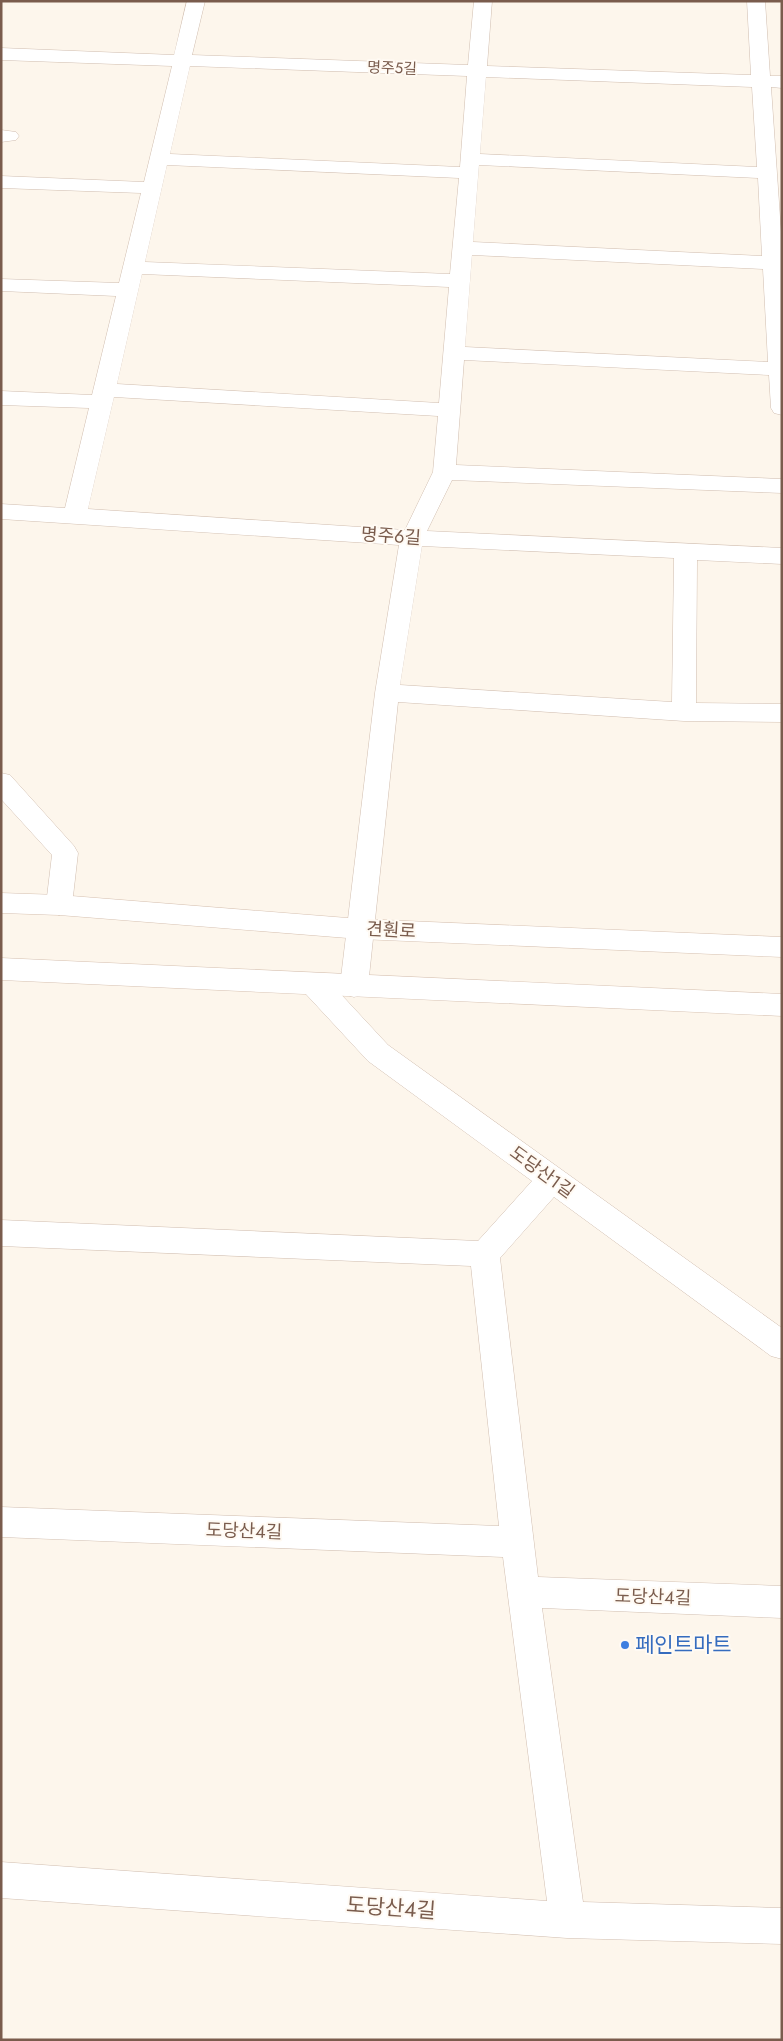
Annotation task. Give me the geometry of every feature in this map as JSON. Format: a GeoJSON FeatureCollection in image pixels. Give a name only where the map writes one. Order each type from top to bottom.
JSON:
{"type":"FeatureCollection","features":[{"type":"Feature","properties":{"kind":"street"},"geometry":{"type":"LineString","coordinates":[[75,515],[196,1]]}},
{"type":"Feature","properties":{"kind":"street"},"geometry":{"type":"LineString","coordinates":[[354,986],[387,693],[412,538],[444,472],[483,1]]}},
{"type":"Feature","properties":{"kind":"street"},"geometry":{"type":"LineString","coordinates":[[756,1],[772,82],[768,174],[782,408]]}},
{"type":"Feature","properties":{"kind":"street","name":"명주5길"},"geometry":{"type":"LineString","coordinates":[[1,54],[772,82]]}},
{"type":"Feature","properties":{"kind":"street"},"geometry":{"type":"LineString","coordinates":[[159,159],[768,174]]}},
{"type":"Feature","properties":{"kind":"street"},"geometry":{"type":"LineString","coordinates":[[1,182],[152,188]]}},
{"type":"Feature","properties":{"kind":"street"},"geometry":{"type":"LineString","coordinates":[[463,248],[773,263]]}},
{"type":"Feature","properties":{"kind":"street"},"geometry":{"type":"LineString","coordinates":[[133,268],[460,281]]}},
{"type":"Feature","properties":{"kind":"street"},"geometry":{"type":"LineString","coordinates":[[1,285],[128,290]]}},
{"type":"Feature","properties":{"kind":"street"},"geometry":{"type":"LineString","coordinates":[[454,353],[779,369]]}},
{"type":"Feature","properties":{"kind":"street"},"geometry":{"type":"LineString","coordinates":[[1,398],[103,396],[449,410]]}},
{"type":"Feature","properties":{"kind":"street"},"geometry":{"type":"LineString","coordinates":[[444,472],[782,486]]}},
{"type":"Feature","properties":{"kind":"street","name":"명주6길"},"geometry":{"type":"LineString","coordinates":[[1,511],[412,538],[782,556]]}},
{"type":"Feature","properties":{"kind":"street"},"geometry":{"type":"LineString","coordinates":[[684,712],[686,550]]}},
{"type":"Feature","properties":{"kind":"street"},"geometry":{"type":"LineString","coordinates":[[387,693],[684,712],[782,713]]}},
{"type":"Feature","properties":{"kind":"street"},"geometry":{"type":"LineString","coordinates":[[1,782],[65,853],[59,905]]}},
{"type":"Feature","properties":{"kind":"street","name":"견훤로"},"geometry":{"type":"LineString","coordinates":[[1,903],[59,905],[360,929],[782,947]]}},
{"type":"Feature","properties":{"kind":"street"},"geometry":{"type":"LineString","coordinates":[[1,969],[782,1005]]}},
{"type":"Feature","properties":{"kind":"street","name":"도당산1길"},"geometry":{"type":"LineString","coordinates":[[314,984],[378,1054],[782,1346]]}},
{"type":"Feature","properties":{"kind":"street"},"geometry":{"type":"LineString","coordinates":[[552,1179],[485,1254],[517,1542],[567,1920]]}},
{"type":"Feature","properties":{"kind":"street"},"geometry":{"type":"LineString","coordinates":[[1,1233],[485,1254]]}},
{"type":"Feature","properties":{"kind":"street","name":"도당산4길"},"geometry":{"type":"LineString","coordinates":[[1,1522],[517,1542]]}},
{"type":"Feature","properties":{"kind":"street","name":"도당산4길"},"geometry":{"type":"LineString","coordinates":[[524,1592],[782,1602]]}},
{"type":"Feature","properties":{"kind":"street","name":"도당산4길"},"geometry":{"type":"LineString","coordinates":[[1,1880],[567,1920],[782,1926]]}},
{"type":"Feature","properties":{"kind":"place","name":"페인트마트"},"geometry":{"type":"Point","coordinates":[625,1645]}}]}
